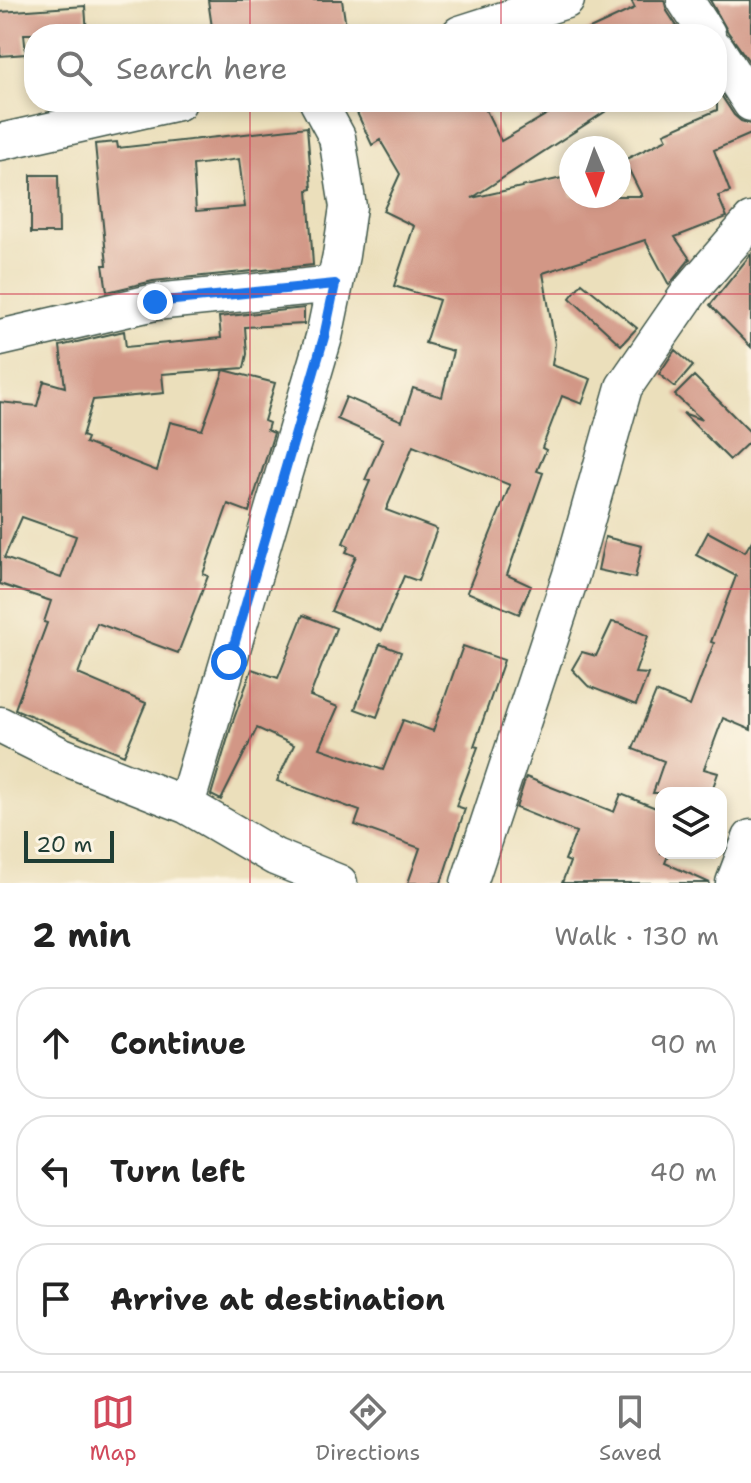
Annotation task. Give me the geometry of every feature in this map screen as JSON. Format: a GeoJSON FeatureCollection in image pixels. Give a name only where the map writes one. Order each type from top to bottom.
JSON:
{"type":"FeatureCollection","features":[{"type":"Feature","properties":{"kind":"street"},"geometry":{"type":"LineString","coordinates":[[491,24],[566,0]]}},
{"type":"Feature","properties":{"kind":"street"},"geometry":{"type":"LineString","coordinates":[[685,0],[701,24]]}},
{"type":"Feature","properties":{"kind":"street"},"geometry":{"type":"LineString","coordinates":[[727,66],[751,103]]}},
{"type":"Feature","properties":{"kind":"street"},"geometry":{"type":"LineString","coordinates":[[0,142],[134,112]]}},
{"type":"Feature","properties":{"kind":"street"},"geometry":{"type":"LineString","coordinates":[[186,805],[324,337],[335,284],[348,207],[337,137],[323,112]]}},
{"type":"Feature","properties":{"kind":"street"},"geometry":{"type":"LineString","coordinates":[[469,883],[571,575],[624,387],[691,290],[751,221]]}},
{"type":"Feature","properties":{"kind":"street"},"geometry":{"type":"LineString","coordinates":[[0,338],[155,302],[335,284]]}},
{"type":"Feature","properties":{"kind":"street"},"geometry":{"type":"LineString","coordinates":[[0,725],[62,756],[186,805],[269,870],[339,883]]}},
{"type":"Feature","properties":{"kind":"street"},"geometry":{"type":"LineString","coordinates":[[734,883],[751,838]]}},
{"type":"Feature","properties":{"kind":"building"},"geometry":{"type":"Polygon","coordinates":[[[208,0],[342,0],[346,24],[212,24],[208,0]]]}},
{"type":"Feature","properties":{"kind":"building"},"geometry":{"type":"Polygon","coordinates":[[[631,0],[664,0],[675,24],[601,24],[635,8],[631,0]]]}},
{"type":"Feature","properties":{"kind":"building"},"geometry":{"type":"Polygon","coordinates":[[[710,0],[751,0],[751,64],[728,32],[727,24],[724,24],[710,0]]]}},
{"type":"Feature","properties":{"kind":"building"},"geometry":{"type":"Polygon","coordinates":[[[85,6],[86,24],[24,24],[24,54],[0,56],[0,12],[85,6]]]}},
{"type":"Feature","properties":{"kind":"building"},"geometry":{"type":"Polygon","coordinates":[[[727,104],[741,121],[751,124],[751,134],[714,150],[730,192],[718,196],[727,217],[675,237],[690,259],[669,285],[645,240],[543,273],[555,344],[552,365],[591,379],[582,404],[562,396],[542,448],[546,450],[537,471],[543,473],[507,575],[531,586],[519,614],[467,592],[510,485],[413,446],[386,510],[437,529],[418,581],[404,576],[381,631],[331,611],[356,556],[346,552],[349,546],[343,543],[370,481],[365,480],[383,439],[337,419],[346,397],[402,421],[413,388],[442,397],[453,351],[425,343],[439,300],[394,286],[414,226],[383,211],[400,174],[380,140],[372,145],[357,112],[487,112],[501,141],[551,112],[605,112],[568,136],[559,136],[559,142],[472,198],[559,179],[559,208],[631,208],[631,196],[642,196],[631,174],[631,157],[667,139],[664,133],[712,112],[727,112],[727,104]]]}},
{"type":"Feature","properties":{"kind":"building"},"geometry":{"type":"Polygon","coordinates":[[[307,127],[313,265],[153,281],[107,292],[95,144],[117,142],[118,148],[307,127]],[[239,159],[193,165],[196,211],[245,207],[239,159]]]}},
{"type":"Feature","properties":{"kind":"building"},"geometry":{"type":"Polygon","coordinates":[[[31,175],[58,175],[59,233],[31,233],[31,175]]]}},
{"type":"Feature","properties":{"kind":"building"},"geometry":{"type":"Polygon","coordinates":[[[751,254],[751,347],[710,305],[751,254]]]}},
{"type":"Feature","properties":{"kind":"building"},"geometry":{"type":"Polygon","coordinates":[[[582,283],[637,328],[621,345],[570,298],[582,283]]]}},
{"type":"Feature","properties":{"kind":"building"},"geometry":{"type":"Polygon","coordinates":[[[304,308],[304,324],[245,327],[247,354],[244,368],[162,374],[164,393],[93,400],[82,436],[87,438],[85,443],[157,471],[170,422],[202,430],[224,370],[275,383],[264,421],[269,423],[267,430],[274,433],[249,512],[228,504],[203,574],[208,576],[178,653],[97,623],[78,674],[146,703],[124,755],[15,709],[47,623],[44,622],[51,601],[0,584],[0,402],[37,406],[44,381],[65,387],[60,346],[124,331],[126,347],[221,338],[219,317],[304,308]],[[22,517],[4,558],[61,578],[76,536],[22,517]]]}},
{"type":"Feature","properties":{"kind":"building"},"geometry":{"type":"Polygon","coordinates":[[[675,350],[693,366],[675,387],[659,374],[675,350]]]}},
{"type":"Feature","properties":{"kind":"building"},"geometry":{"type":"Polygon","coordinates":[[[694,376],[751,433],[751,440],[730,460],[683,413],[702,420],[675,395],[694,376]]]}},
{"type":"Feature","properties":{"kind":"building"},"geometry":{"type":"Polygon","coordinates":[[[708,532],[745,552],[751,542],[751,730],[723,718],[704,769],[718,773],[713,787],[655,787],[664,761],[633,749],[656,692],[690,706],[736,576],[696,555],[708,532]]]}},
{"type":"Feature","properties":{"kind":"building"},"geometry":{"type":"Polygon","coordinates":[[[605,537],[642,546],[635,578],[598,570],[605,537]]]}},
{"type":"Feature","properties":{"kind":"building"},"geometry":{"type":"Polygon","coordinates":[[[303,615],[336,628],[310,696],[338,707],[320,748],[383,770],[403,720],[433,731],[463,646],[504,660],[474,746],[478,747],[456,806],[465,809],[441,883],[408,883],[420,848],[355,825],[360,811],[277,781],[294,745],[257,728],[221,800],[211,795],[252,669],[278,678],[303,615]]]}},
{"type":"Feature","properties":{"kind":"building"},"geometry":{"type":"Polygon","coordinates":[[[612,622],[648,636],[635,673],[648,674],[636,705],[588,686],[572,669],[582,652],[596,656],[612,622]]]}},
{"type":"Feature","properties":{"kind":"building"},"geometry":{"type":"Polygon","coordinates":[[[380,644],[401,652],[377,717],[355,709],[380,644]]]}},
{"type":"Feature","properties":{"kind":"building"},"geometry":{"type":"Polygon","coordinates":[[[526,777],[614,812],[621,794],[655,808],[655,859],[667,859],[665,863],[710,883],[562,883],[570,862],[565,860],[576,832],[516,808],[526,777]]]}},
{"type":"Feature","properties":{"kind":"route"},"geometry":{"type":"LineString","coordinates":[[155,302],[335,284],[324,337],[229,662]]}}]}
